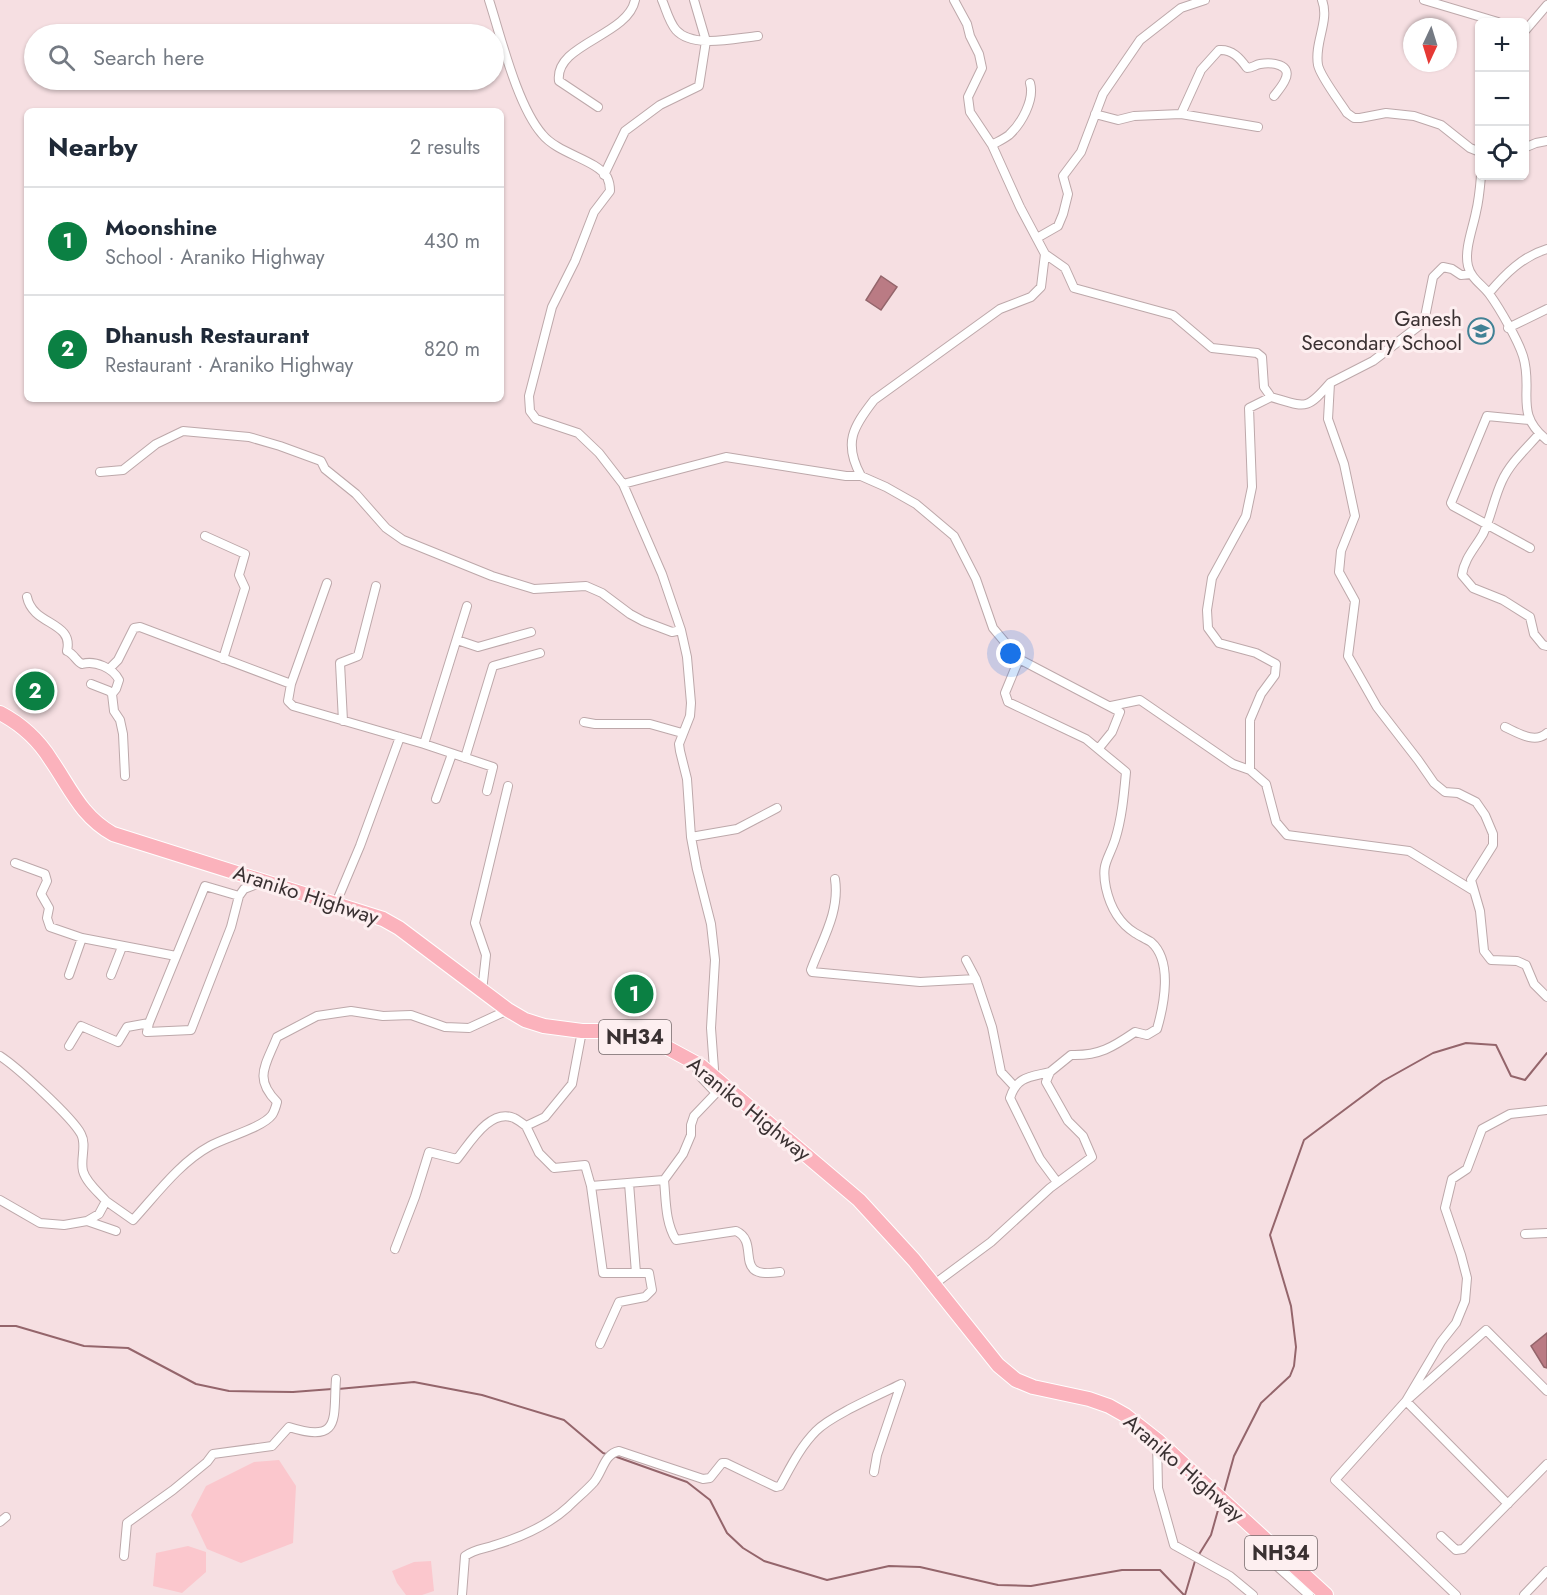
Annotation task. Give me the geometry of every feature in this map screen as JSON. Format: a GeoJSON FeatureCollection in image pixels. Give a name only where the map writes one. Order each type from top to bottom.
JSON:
{"type":"FeatureCollection","features":[{"type":"Feature","properties":{"kind":"highway","name":"Araniko Highway"},"geometry":{"type":"LineString","coordinates":[[3,715],[22,726],[41,746],[83,810],[99,826],[134,842],[383,919],[399,928],[508,1010],[525,1020],[544,1026],[582,1031],[605,1031],[639,1038],[664,1046],[707,1071],[859,1200],[914,1260],[998,1365],[1016,1380],[1033,1387],[1089,1399],[1125,1415],[1204,1482],[1326,1595]]}},
{"type":"Feature","properties":{"kind":"street"},"geometry":{"type":"LineString","coordinates":[[489,0],[497,24]]}},
{"type":"Feature","properties":{"kind":"street"},"geometry":{"type":"LineString","coordinates":[[598,107],[559,81],[560,66],[566,57],[627,16],[635,0]]}},
{"type":"Feature","properties":{"kind":"street"},"geometry":{"type":"LineString","coordinates":[[662,0],[674,27],[686,37],[706,41],[758,36]]}},
{"type":"Feature","properties":{"kind":"street"},"geometry":{"type":"LineString","coordinates":[[604,175],[625,131],[660,105],[699,86],[706,41],[694,0]]}},
{"type":"Feature","properties":{"kind":"street"},"geometry":{"type":"LineString","coordinates":[[954,0],[967,24],[982,68],[968,97],[970,112],[992,145],[1020,207],[1045,254],[1065,268],[1074,288],[1173,315],[1212,348],[1257,353],[1262,357],[1264,387],[1271,397],[1302,406],[1309,404],[1330,382],[1373,361],[1424,322],[1432,277],[1443,267],[1452,269],[1461,275],[1471,274]]}},
{"type":"Feature","properties":{"kind":"street"},"geometry":{"type":"LineString","coordinates":[[1037,238],[1058,226],[1064,214],[1068,194],[1063,176],[1081,152],[1103,94],[1140,40],[1181,8],[1205,0]]}},
{"type":"Feature","properties":{"kind":"street"},"geometry":{"type":"LineString","coordinates":[[1322,0],[1325,9],[1318,42],[1318,66],[1347,113],[1354,118],[1386,113],[1414,116],[1441,125],[1475,150]]}},
{"type":"Feature","properties":{"kind":"street"},"geometry":{"type":"LineString","coordinates":[[1425,0],[1485,18]]}},
{"type":"Feature","properties":{"kind":"street"},"geometry":{"type":"LineString","coordinates":[[1529,26],[1547,5]]}},
{"type":"Feature","properties":{"kind":"street"},"geometry":{"type":"LineString","coordinates":[[504,46],[530,115],[542,134],[559,149],[594,166],[608,178],[610,191],[594,212],[552,307],[528,396],[530,411],[536,419],[578,432],[599,453],[623,484],[662,574],[681,630],[687,657],[691,703],[690,716],[682,733],[680,752],[687,779],[691,837],[708,912],[715,960],[711,1028],[714,1070],[697,1070],[716,1093],[694,1116],[691,1135],[684,1154],[664,1180],[671,1232],[676,1240],[736,1231],[745,1238],[754,1271],[780,1272]]}},
{"type":"Feature","properties":{"kind":"street"},"geometry":{"type":"LineString","coordinates":[[1181,114],[1201,70],[1219,50],[1225,49],[1239,57],[1247,68],[1274,63],[1284,66],[1287,70],[1286,79],[1274,96]]}},
{"type":"Feature","properties":{"kind":"street"},"geometry":{"type":"LineString","coordinates":[[992,145],[1009,135],[1022,117],[1032,95],[1030,83]]}},
{"type":"Feature","properties":{"kind":"street"},"geometry":{"type":"LineString","coordinates":[[1095,114],[1118,120],[1134,116],[1181,114],[1258,127]]}},
{"type":"Feature","properties":{"kind":"street"},"geometry":{"type":"LineString","coordinates":[[1529,146],[1547,141]]}},
{"type":"Feature","properties":{"kind":"street"},"geometry":{"type":"LineString","coordinates":[[1481,180],[1468,252],[1468,266],[1471,274],[1489,293],[1519,346],[1525,363],[1528,387],[1526,405],[1529,420],[1539,434],[1547,440]]}},
{"type":"Feature","properties":{"kind":"street"},"geometry":{"type":"LineString","coordinates":[[1489,293],[1505,274],[1535,253],[1547,249]]}},
{"type":"Feature","properties":{"kind":"street"},"geometry":{"type":"LineString","coordinates":[[861,476],[855,467],[851,448],[852,434],[858,420],[874,400],[1000,309],[1031,297],[1041,287],[1045,254]]}},
{"type":"Feature","properties":{"kind":"street"},"geometry":{"type":"LineString","coordinates":[[1508,328],[1547,309]]}},
{"type":"Feature","properties":{"kind":"street"},"geometry":{"type":"LineString","coordinates":[[1330,382],[1328,419],[1344,464],[1355,516],[1341,551],[1339,572],[1356,601],[1348,656],[1377,707],[1434,783],[1445,792],[1458,793],[1476,802],[1485,815],[1493,834],[1493,845],[1471,880],[1480,911],[1484,951],[1491,960],[1526,965],[1534,984],[1547,997]]}},
{"type":"Feature","properties":{"kind":"street"},"geometry":{"type":"LineString","coordinates":[[1250,770],[1250,720],[1261,694],[1275,675],[1276,664],[1256,653],[1219,644],[1208,628],[1207,610],[1212,578],[1246,516],[1252,487],[1249,408],[1271,397]]}},
{"type":"Feature","properties":{"kind":"street"},"geometry":{"type":"LineString","coordinates":[[1529,420],[1487,416],[1451,503],[1486,526],[1530,548]]}},
{"type":"Feature","properties":{"kind":"street"},"geometry":{"type":"LineString","coordinates":[[100,472],[123,470],[156,444],[183,431],[249,437],[321,461],[325,469],[356,494],[386,528],[403,540],[492,576],[534,589],[586,586],[602,593],[643,621],[672,632],[681,630]]}},
{"type":"Feature","properties":{"kind":"street"},"geometry":{"type":"LineString","coordinates":[[1539,434],[1511,464],[1501,482],[1486,526],[1464,564],[1462,575],[1473,588],[1503,600],[1530,617],[1534,634],[1543,645],[1547,646]]}},
{"type":"Feature","properties":{"kind":"street"},"geometry":{"type":"LineString","coordinates":[[623,484],[726,457],[846,476],[861,476],[886,487],[916,504],[954,536],[976,579],[993,628],[1019,659],[1120,712],[1112,732],[1099,748]]}},
{"type":"Feature","properties":{"kind":"street"},"geometry":{"type":"LineString","coordinates":[[205,536],[245,554],[239,575],[245,588],[223,659]]}},
{"type":"Feature","properties":{"kind":"street"},"geometry":{"type":"LineString","coordinates":[[327,583],[291,684],[288,700],[293,706],[424,744],[493,767],[487,791]]}},
{"type":"Feature","properties":{"kind":"street"},"geometry":{"type":"LineString","coordinates":[[343,721],[340,663],[358,656],[376,586]]}},
{"type":"Feature","properties":{"kind":"street"},"geometry":{"type":"LineString","coordinates":[[27,597],[34,612],[40,618],[66,633],[69,642],[67,651],[77,661],[82,664],[90,662],[114,671],[119,680],[112,694]]}},
{"type":"Feature","properties":{"kind":"street"},"geometry":{"type":"LineString","coordinates":[[424,744],[467,606]]}},
{"type":"Feature","properties":{"kind":"street"},"geometry":{"type":"LineString","coordinates":[[109,669],[118,660],[134,628],[140,627],[291,684]]}},
{"type":"Feature","properties":{"kind":"street"},"geometry":{"type":"LineString","coordinates":[[457,640],[478,647],[531,632]]}},
{"type":"Feature","properties":{"kind":"street"},"geometry":{"type":"LineString","coordinates":[[465,758],[494,666],[540,653]]}},
{"type":"Feature","properties":{"kind":"street"},"geometry":{"type":"LineString","coordinates":[[1019,659],[1005,693],[1008,702],[1086,739],[1126,772],[1115,840],[1104,865],[1106,888],[1114,913],[1132,932],[1152,943],[1162,958],[1166,978],[1157,1029],[1147,1035],[1135,1032],[1111,1048],[1089,1056],[1071,1055],[1050,1072],[1025,1078],[1014,1086],[1010,1098],[1040,1159],[1058,1182]]}},
{"type":"Feature","properties":{"kind":"street"},"geometry":{"type":"LineString","coordinates":[[91,684],[112,694],[114,711],[120,720],[123,734],[125,776]]}},
{"type":"Feature","properties":{"kind":"street"},"geometry":{"type":"LineString","coordinates":[[1111,706],[1140,700],[1233,764],[1250,770],[1266,784],[1276,822],[1287,835],[1409,851],[1474,891]]}},
{"type":"Feature","properties":{"kind":"street"},"geometry":{"type":"LineString","coordinates":[[584,722],[650,724],[682,733]]}},
{"type":"Feature","properties":{"kind":"street"},"geometry":{"type":"LineString","coordinates":[[1505,727],[1537,738],[1547,732]]}},
{"type":"Feature","properties":{"kind":"street"},"geometry":{"type":"LineString","coordinates":[[336,903],[360,846],[400,737]]}},
{"type":"Feature","properties":{"kind":"street"},"geometry":{"type":"LineString","coordinates":[[436,799],[453,754]]}},
{"type":"Feature","properties":{"kind":"street"},"geometry":{"type":"LineString","coordinates":[[482,991],[486,955],[474,923],[508,786]]}},
{"type":"Feature","properties":{"kind":"street"},"geometry":{"type":"LineString","coordinates":[[691,837],[737,829],[777,808]]}},
{"type":"Feature","properties":{"kind":"street"},"geometry":{"type":"LineString","coordinates":[[15,863],[45,874],[47,881],[41,894],[49,908],[47,918],[50,927],[82,938],[176,956]]}},
{"type":"Feature","properties":{"kind":"street"},"geometry":{"type":"LineString","coordinates":[[835,879],[836,906],[812,972],[920,982],[976,979]]}},
{"type":"Feature","properties":{"kind":"street"},"geometry":{"type":"LineString","coordinates":[[239,896],[205,886],[147,1032],[191,1030],[231,927],[239,896],[244,889],[265,881]]}},
{"type":"Feature","properties":{"kind":"street"},"geometry":{"type":"LineString","coordinates":[[69,975],[82,938]]}},
{"type":"Feature","properties":{"kind":"street"},"geometry":{"type":"LineString","coordinates":[[111,975],[122,947]]}},
{"type":"Feature","properties":{"kind":"street"},"geometry":{"type":"LineString","coordinates":[[966,960],[976,979],[992,1027],[1001,1071],[1014,1086]]}},
{"type":"Feature","properties":{"kind":"street"},"geometry":{"type":"LineString","coordinates":[[0,1056],[25,1076],[76,1125],[83,1136],[83,1171],[106,1201],[133,1220],[190,1159],[239,1132],[257,1127],[273,1115],[277,1102],[266,1091],[262,1073],[277,1037],[317,1016],[351,1011],[383,1016],[411,1016],[445,1027],[469,1028],[508,1010]]}},
{"type":"Feature","properties":{"kind":"street"},"geometry":{"type":"LineString","coordinates":[[69,1046],[81,1026],[118,1042],[128,1027],[150,1023]]}},
{"type":"Feature","properties":{"kind":"street"},"geometry":{"type":"LineString","coordinates":[[526,1126],[545,1116],[572,1084],[582,1031]]}},
{"type":"Feature","properties":{"kind":"street"},"geometry":{"type":"LineString","coordinates":[[933,1285],[991,1242],[1058,1182],[1092,1157],[1083,1136],[1068,1121],[1046,1082],[1050,1072]]}},
{"type":"Feature","properties":{"kind":"street"},"geometry":{"type":"LineString","coordinates":[[1406,1401],[1441,1342],[1456,1323],[1465,1301],[1467,1278],[1445,1208],[1452,1179],[1467,1169],[1482,1129],[1510,1114],[1547,1110]]}},
{"type":"Feature","properties":{"kind":"street"},"geometry":{"type":"LineString","coordinates":[[395,1249],[429,1152],[457,1159],[490,1120],[502,1116],[514,1118],[526,1126],[539,1154],[554,1168],[585,1165],[591,1186],[603,1273],[649,1273],[652,1290],[645,1297],[619,1302],[600,1344]]}},
{"type":"Feature","properties":{"kind":"street"},"geometry":{"type":"LineString","coordinates":[[591,1186],[664,1180]]}},
{"type":"Feature","properties":{"kind":"street"},"geometry":{"type":"LineString","coordinates":[[629,1183],[636,1273]]}},
{"type":"Feature","properties":{"kind":"street"},"geometry":{"type":"LineString","coordinates":[[0,1200],[40,1223],[64,1225],[87,1221],[99,1214],[106,1201]]}},
{"type":"Feature","properties":{"kind":"street"},"geometry":{"type":"LineString","coordinates":[[87,1221],[116,1231]]}},
{"type":"Feature","properties":{"kind":"street"},"geometry":{"type":"LineString","coordinates":[[1525,1234],[1547,1233]]}},
{"type":"Feature","properties":{"kind":"street"},"geometry":{"type":"LineString","coordinates":[[1456,1595],[1335,1480],[1406,1401],[1486,1330],[1547,1391]]}},
{"type":"Feature","properties":{"kind":"street"},"geometry":{"type":"LineString","coordinates":[[124,1556],[127,1523],[173,1490],[207,1462],[213,1454],[272,1446],[289,1427],[315,1433],[326,1431],[333,1424],[335,1414],[336,1379]]}},
{"type":"Feature","properties":{"kind":"street"},"geometry":{"type":"LineString","coordinates":[[462,1595],[465,1556],[473,1550],[493,1546],[550,1522],[594,1482],[607,1458],[614,1452],[619,1451],[703,1479],[710,1478],[722,1463],[726,1462],[776,1487],[780,1486],[797,1455],[816,1431],[836,1418],[902,1384],[877,1455],[874,1472]]}},
{"type":"Feature","properties":{"kind":"street"},"geometry":{"type":"LineString","coordinates":[[1406,1401],[1508,1504]]}},
{"type":"Feature","properties":{"kind":"street"},"geometry":{"type":"LineString","coordinates":[[1157,1440],[1158,1488],[1174,1545],[1230,1576],[1253,1595]]}},
{"type":"Feature","properties":{"kind":"street"},"geometry":{"type":"LineString","coordinates":[[1442,1536],[1456,1550],[1463,1549],[1547,1464]]}},
{"type":"Feature","properties":{"kind":"street"},"geometry":{"type":"LineString","coordinates":[[1261,1535],[1259,1550],[1309,1595]]}},
{"type":"Feature","properties":{"kind":"street"},"geometry":{"type":"LineString","coordinates":[[1524,1595],[1547,1571]]}},
{"type":"Feature","properties":{"kind":"shaded area"},"geometry":{"type":"Polygon","coordinates":[[[881,276],[897,287],[881,310],[866,300],[881,276]]]}},
{"type":"Feature","properties":{"kind":"shaded area"},"geometry":{"type":"Polygon","coordinates":[[[1547,1333],[1547,1368],[1544,1367],[1531,1346],[1547,1333]]]}},
{"type":"Feature","properties":{"kind":"shaded area"},"geometry":{"type":"Polygon","coordinates":[[[279,1460],[296,1486],[293,1543],[241,1563],[207,1549],[191,1515],[206,1486],[254,1462],[279,1460]]]}},
{"type":"Feature","properties":{"kind":"shaded area"},"geometry":{"type":"Polygon","coordinates":[[[188,1546],[206,1552],[206,1572],[182,1593],[153,1586],[156,1553],[188,1546]]]}},
{"type":"Feature","properties":{"kind":"shaded area"},"geometry":{"type":"Polygon","coordinates":[[[431,1561],[434,1591],[422,1595],[406,1595],[392,1571],[414,1562],[431,1561]]]}},
{"type":"Feature","properties":{"kind":"waterway"},"geometry":{"type":"LineString","coordinates":[[1224,1492],[1234,1456],[1261,1403],[1290,1376],[1294,1366],[1296,1347],[1291,1306],[1270,1235],[1304,1140],[1383,1081],[1433,1053],[1466,1043],[1496,1045],[1511,1076],[1525,1080],[1547,1053]]}},
{"type":"Feature","properties":{"kind":"waterway"},"geometry":{"type":"LineString","coordinates":[[0,1326],[16,1326],[84,1346],[128,1348],[196,1384],[229,1391],[293,1392],[332,1389]]}},
{"type":"Feature","properties":{"kind":"waterway"},"geometry":{"type":"LineString","coordinates":[[338,1389],[414,1382],[482,1395],[564,1420],[603,1453],[609,1455]]}},
{"type":"Feature","properties":{"kind":"waterway"},"geometry":{"type":"LineString","coordinates":[[614,1456],[687,1482],[710,1500],[727,1533],[743,1548],[764,1561],[827,1580],[889,1566],[920,1567],[998,1585],[1031,1586],[1122,1570],[1160,1570],[1184,1595]]}},
{"type":"Feature","properties":{"kind":"waterway"},"geometry":{"type":"LineString","coordinates":[[1198,1556],[1211,1535],[1220,1503]]}},
{"type":"Feature","properties":{"kind":"waterway"},"geometry":{"type":"LineString","coordinates":[[1185,1595],[1195,1561]]}},
{"type":"Feature","properties":{"kind":"place","name":"Ganesh Secondary School"},"geometry":{"type":"Point","coordinates":[1481,331]}},
{"type":"Feature","properties":{"kind":"place","name":"Dhanush Restaurant"},"geometry":{"type":"Point","coordinates":[35,691]}},
{"type":"Feature","properties":{"kind":"place","name":"Moonshine"},"geometry":{"type":"Point","coordinates":[634,994]}}]}
